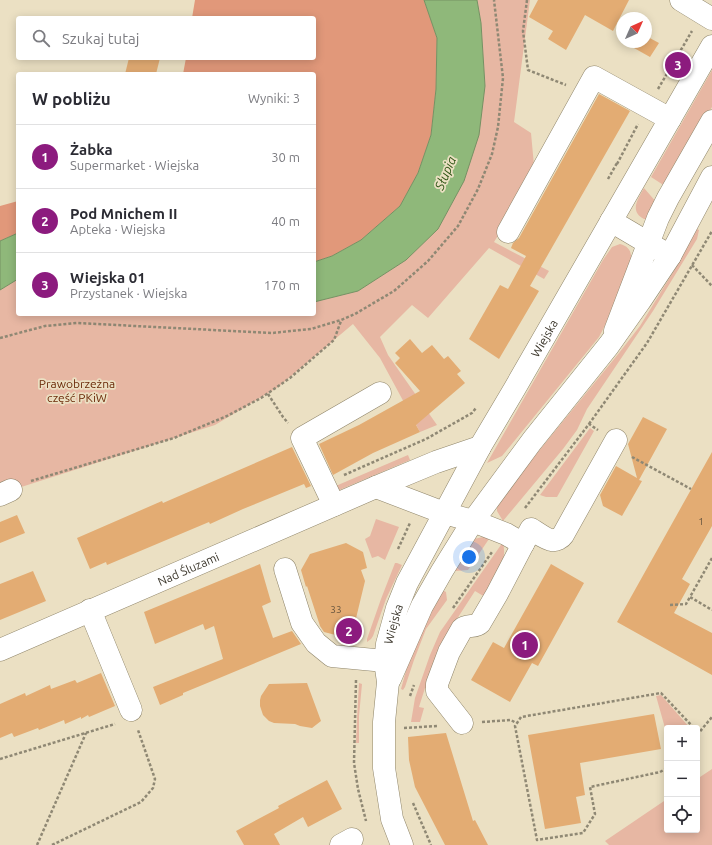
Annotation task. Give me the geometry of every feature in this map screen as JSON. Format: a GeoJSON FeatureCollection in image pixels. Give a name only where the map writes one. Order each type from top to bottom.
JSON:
{"type":"FeatureCollection","features":[{"type":"Feature","properties":{"kind":"main road"},"geometry":{"type":"LineString","coordinates":[[681,0],[712,19]]}},
{"type":"Feature","properties":{"kind":"main road","name":"Wiejska"},"geometry":{"type":"LineString","coordinates":[[387,671],[387,644],[397,608],[407,583],[480,447],[712,46]]}},
{"type":"Feature","properties":{"kind":"main road"},"geometry":{"type":"LineString","coordinates":[[508,232],[594,77],[670,119]]}},
{"type":"Feature","properties":{"kind":"main road"},"geometry":{"type":"LineString","coordinates":[[609,345],[658,218],[712,121]]}},
{"type":"Feature","properties":{"kind":"main road","name":"Wiejska"},"geometry":{"type":"LineString","coordinates":[[387,671],[442,571],[474,521],[532,441],[609,345],[640,301],[670,256],[712,177]]}},
{"type":"Feature","properties":{"kind":"main road"},"geometry":{"type":"LineString","coordinates":[[611,221],[670,256]]}},
{"type":"Feature","properties":{"kind":"main road"},"geometry":{"type":"LineString","coordinates":[[334,505],[302,438],[380,393]]}},
{"type":"Feature","properties":{"kind":"main road"},"geometry":{"type":"LineString","coordinates":[[462,724],[438,691],[437,684],[448,652],[464,627],[475,626],[480,623],[531,529],[552,541],[563,535],[616,440]]}},
{"type":"Feature","properties":{"kind":"main road","name":"Nad Śluzami"},"geometry":{"type":"LineString","coordinates":[[0,650],[376,487],[436,462],[480,447]]}},
{"type":"Feature","properties":{"kind":"main road"},"geometry":{"type":"LineString","coordinates":[[376,487],[444,513],[474,521],[506,534],[523,544]]}},
{"type":"Feature","properties":{"kind":"main road"},"geometry":{"type":"LineString","coordinates":[[285,569],[302,623],[316,643],[332,656],[358,659],[387,671],[384,722],[384,768],[392,819],[402,845]]}},
{"type":"Feature","properties":{"kind":"main road"},"geometry":{"type":"LineString","coordinates":[[90,610],[133,714]]}},
{"type":"Feature","properties":{"kind":"path"},"geometry":{"type":"LineString","coordinates":[[0,338],[45,326],[77,323],[272,333],[311,329],[355,314],[394,291],[428,261],[458,226],[478,189],[492,154],[498,127],[503,78],[494,0]]}},
{"type":"Feature","properties":{"kind":"path"},"geometry":{"type":"LineString","coordinates":[[527,0],[523,31],[528,70],[585,92]]}},
{"type":"Feature","properties":{"kind":"path"},"geometry":{"type":"LineString","coordinates":[[589,424],[647,343],[712,231]]}},
{"type":"Feature","properties":{"kind":"path"},"geometry":{"type":"LineString","coordinates":[[692,265],[712,286]]}},
{"type":"Feature","properties":{"kind":"path"},"geometry":{"type":"LineString","coordinates":[[5,493],[30,481],[174,438],[227,416],[268,394],[290,378],[334,340],[341,320]]}},
{"type":"Feature","properties":{"kind":"path"},"geometry":{"type":"LineString","coordinates":[[268,394],[283,417]]}},
{"type":"Feature","properties":{"kind":"path"},"geometry":{"type":"LineString","coordinates":[[676,480],[691,489]]}},
{"type":"Feature","properties":{"kind":"path"},"geometry":{"type":"LineString","coordinates":[[398,549],[410,522]]}},
{"type":"Feature","properties":{"kind":"path"},"geometry":{"type":"LineString","coordinates":[[670,605],[686,604],[712,558]]}},
{"type":"Feature","properties":{"kind":"path"},"geometry":{"type":"LineString","coordinates":[[690,597],[712,610]]}},
{"type":"Feature","properties":{"kind":"path"},"geometry":{"type":"LineString","coordinates":[[353,836],[358,788],[354,763],[358,659]]}},
{"type":"Feature","properties":{"kind":"path"},"geometry":{"type":"LineString","coordinates":[[664,770],[660,772],[590,787],[595,814],[583,833],[538,840],[515,726],[521,717],[661,693],[691,725]]}},
{"type":"Feature","properties":{"kind":"path"},"geometry":{"type":"LineString","coordinates":[[0,759],[86,733],[133,714],[155,779],[154,788],[141,802],[52,845]]}},
{"type":"Feature","properties":{"kind":"path"},"geometry":{"type":"LineString","coordinates":[[700,731],[712,716]]}},
{"type":"Feature","properties":{"kind":"path"},"geometry":{"type":"LineString","coordinates":[[37,845],[86,733]]}},
{"type":"Feature","properties":{"kind":"green space","name":"Prawobrzeżna część PKiW"},"geometry":{"type":"Polygon","coordinates":[[[477,0],[530,0],[514,122],[531,133],[535,176],[494,242],[549,271],[544,279],[489,248],[428,318],[412,305],[380,337],[388,355],[437,425],[420,432],[380,358],[353,324],[278,387],[215,425],[15,489],[0,487],[0,290],[16,280],[16,316],[316,316],[316,302],[358,291],[406,260],[438,229],[464,181],[485,86],[481,23],[477,0]]]}},
{"type":"Feature","properties":{"kind":"green space"},"geometry":{"type":"Polygon","coordinates":[[[712,70],[712,107],[665,186],[651,177],[712,70]]]}},
{"type":"Feature","properties":{"kind":"green space"},"geometry":{"type":"Polygon","coordinates":[[[644,188],[657,203],[647,219],[639,216],[636,209],[637,201],[644,188]]]}},
{"type":"Feature","properties":{"kind":"green space"},"geometry":{"type":"Polygon","coordinates":[[[697,229],[699,230],[697,239],[653,311],[587,409],[577,430],[503,521],[497,511],[497,502],[640,326],[675,269],[697,229]]]}},
{"type":"Feature","properties":{"kind":"green space"},"geometry":{"type":"Polygon","coordinates":[[[620,244],[629,249],[631,260],[612,312],[599,337],[502,456],[487,463],[603,260],[612,247],[620,244]]]}},
{"type":"Feature","properties":{"kind":"green space"},"geometry":{"type":"Polygon","coordinates":[[[590,428],[594,431],[557,497],[546,497],[540,495],[590,428]]]}},
{"type":"Feature","properties":{"kind":"green space"},"geometry":{"type":"Polygon","coordinates":[[[408,455],[410,460],[337,491],[331,488],[408,455]]]}},
{"type":"Feature","properties":{"kind":"green space"},"geometry":{"type":"Polygon","coordinates":[[[376,519],[399,527],[385,560],[378,556],[372,558],[365,539],[370,536],[376,519]]]}},
{"type":"Feature","properties":{"kind":"green space"},"geometry":{"type":"Polygon","coordinates":[[[491,536],[468,570],[456,571],[450,568],[474,539],[491,536]]]}},
{"type":"Feature","properties":{"kind":"green space"},"geometry":{"type":"Polygon","coordinates":[[[503,542],[504,557],[500,571],[485,597],[475,591],[455,622],[429,689],[425,688],[419,707],[424,708],[420,722],[411,722],[415,698],[430,655],[440,632],[503,542]]]}},
{"type":"Feature","properties":{"kind":"green space"},"geometry":{"type":"Polygon","coordinates":[[[395,563],[402,565],[386,599],[373,636],[367,642],[381,599],[395,563]]]}},
{"type":"Feature","properties":{"kind":"green space"},"geometry":{"type":"Polygon","coordinates":[[[438,588],[446,592],[447,600],[426,629],[403,690],[401,689],[407,667],[438,588]]]}},
{"type":"Feature","properties":{"kind":"green space"},"geometry":{"type":"Polygon","coordinates":[[[359,683],[362,684],[359,716],[359,743],[356,743],[357,719],[359,683]]]}},
{"type":"Feature","properties":{"kind":"green space"},"geometry":{"type":"Polygon","coordinates":[[[661,695],[687,725],[664,725],[656,696],[661,695]]]}},
{"type":"Feature","properties":{"kind":"green space"},"geometry":{"type":"Polygon","coordinates":[[[712,769],[712,845],[609,845],[605,841],[664,801],[664,833],[700,833],[700,777],[712,769]]]}},
{"type":"Feature","properties":{"kind":"shaded area"},"geometry":{"type":"Polygon","coordinates":[[[195,0],[424,0],[437,38],[436,89],[431,135],[418,173],[400,206],[361,240],[332,256],[316,261],[316,72],[183,72],[186,60],[316,60],[316,16],[192,16],[195,0]]]}},
{"type":"Feature","properties":{"kind":"shaded area"},"geometry":{"type":"Polygon","coordinates":[[[16,202],[16,234],[0,241],[0,206],[16,202]]]}},
{"type":"Feature","properties":{"kind":"water","name":"Słupia"},"geometry":{"type":"Polygon","coordinates":[[[424,0],[477,0],[481,23],[485,86],[479,135],[464,181],[438,229],[406,260],[358,291],[316,302],[316,261],[332,256],[361,240],[400,206],[418,173],[431,135],[436,89],[437,38],[424,0]]]}},
{"type":"Feature","properties":{"kind":"water"},"geometry":{"type":"Polygon","coordinates":[[[16,234],[16,280],[0,290],[0,241],[16,234]]]}},
{"type":"Feature","properties":{"kind":"building"},"geometry":{"type":"Polygon","coordinates":[[[538,0],[629,0],[623,12],[616,12],[616,25],[613,31],[585,15],[566,50],[548,39],[553,31],[529,17],[538,0]]]}},
{"type":"Feature","properties":{"kind":"building"},"geometry":{"type":"Polygon","coordinates":[[[652,39],[659,43],[650,57],[634,48],[652,48],[652,39]]]}},
{"type":"Feature","properties":{"kind":"building"},"geometry":{"type":"Polygon","coordinates":[[[128,60],[160,60],[156,72],[126,72],[128,60]]]}},
{"type":"Feature","properties":{"kind":"building"},"geometry":{"type":"Polygon","coordinates":[[[599,94],[630,111],[530,286],[539,291],[499,359],[469,339],[500,285],[508,289],[526,256],[511,248],[513,243],[519,238],[599,94]]]}},
{"type":"Feature","properties":{"kind":"building"},"geometry":{"type":"Polygon","coordinates":[[[410,339],[422,353],[432,345],[444,359],[448,356],[461,371],[457,374],[465,383],[416,425],[420,432],[373,453],[333,475],[319,444],[359,425],[420,391],[395,363],[400,358],[395,353],[410,339]]]}},
{"type":"Feature","properties":{"kind":"building"},"geometry":{"type":"Polygon","coordinates":[[[643,417],[667,429],[639,480],[642,481],[622,516],[603,506],[600,495],[616,466],[637,478],[628,444],[643,417]]]}},
{"type":"Feature","properties":{"kind":"building"},"geometry":{"type":"Polygon","coordinates":[[[292,447],[311,486],[306,488],[304,484],[210,524],[209,522],[107,565],[106,562],[90,569],[77,538],[162,501],[163,503],[292,447]]]}},
{"type":"Feature","properties":{"kind":"building"},"geometry":{"type":"Polygon","coordinates":[[[712,452],[712,526],[682,579],[690,584],[674,613],[712,633],[712,675],[617,622],[712,452]]]}},
{"type":"Feature","properties":{"kind":"building"},"geometry":{"type":"Polygon","coordinates":[[[17,515],[25,533],[0,543],[0,522],[17,515]]]}},
{"type":"Feature","properties":{"kind":"building"},"geometry":{"type":"Polygon","coordinates":[[[346,543],[363,552],[367,568],[361,570],[365,581],[351,639],[324,632],[320,626],[301,570],[310,554],[346,543]]]}},
{"type":"Feature","properties":{"kind":"building"},"geometry":{"type":"Polygon","coordinates":[[[260,564],[271,602],[262,606],[273,638],[292,631],[301,644],[183,693],[183,695],[160,705],[153,687],[223,659],[214,626],[205,630],[203,624],[155,644],[144,612],[260,564]]]}},
{"type":"Feature","properties":{"kind":"building"},"geometry":{"type":"Polygon","coordinates":[[[551,564],[584,583],[538,666],[532,663],[510,702],[471,680],[493,642],[504,648],[551,564]]]}},
{"type":"Feature","properties":{"kind":"building"},"geometry":{"type":"Polygon","coordinates":[[[33,571],[46,601],[0,620],[0,584],[33,571]]]}},
{"type":"Feature","properties":{"kind":"building"},"geometry":{"type":"Polygon","coordinates":[[[101,673],[115,706],[89,717],[88,715],[81,719],[81,717],[65,724],[64,720],[39,730],[38,728],[14,737],[12,733],[0,738],[0,704],[25,693],[26,696],[50,685],[51,689],[75,680],[77,683],[101,673]]]}},
{"type":"Feature","properties":{"kind":"building"},"geometry":{"type":"Polygon","coordinates":[[[307,683],[321,721],[312,728],[295,724],[274,723],[269,721],[263,715],[260,700],[269,684],[307,683]]]}},
{"type":"Feature","properties":{"kind":"building"},"geometry":{"type":"Polygon","coordinates":[[[654,714],[661,749],[580,763],[585,795],[576,797],[581,823],[545,829],[528,735],[654,714]]]}},
{"type":"Feature","properties":{"kind":"building"},"geometry":{"type":"Polygon","coordinates":[[[446,733],[473,821],[475,820],[488,845],[445,845],[415,787],[409,760],[408,737],[446,733]]]}},
{"type":"Feature","properties":{"kind":"building"},"geometry":{"type":"Polygon","coordinates":[[[327,780],[342,809],[308,827],[303,817],[274,834],[280,845],[244,845],[236,831],[279,808],[278,806],[327,780]]]}},
{"type":"Feature","properties":{"kind":"place","name":"Wiejska 01"},"geometry":{"type":"Point","coordinates":[678,65]}},
{"type":"Feature","properties":{"kind":"place","name":"Pod Mnichem II"},"geometry":{"type":"Point","coordinates":[349,631]}},
{"type":"Feature","properties":{"kind":"place","name":"Żabka"},"geometry":{"type":"Point","coordinates":[525,645]}}]}
